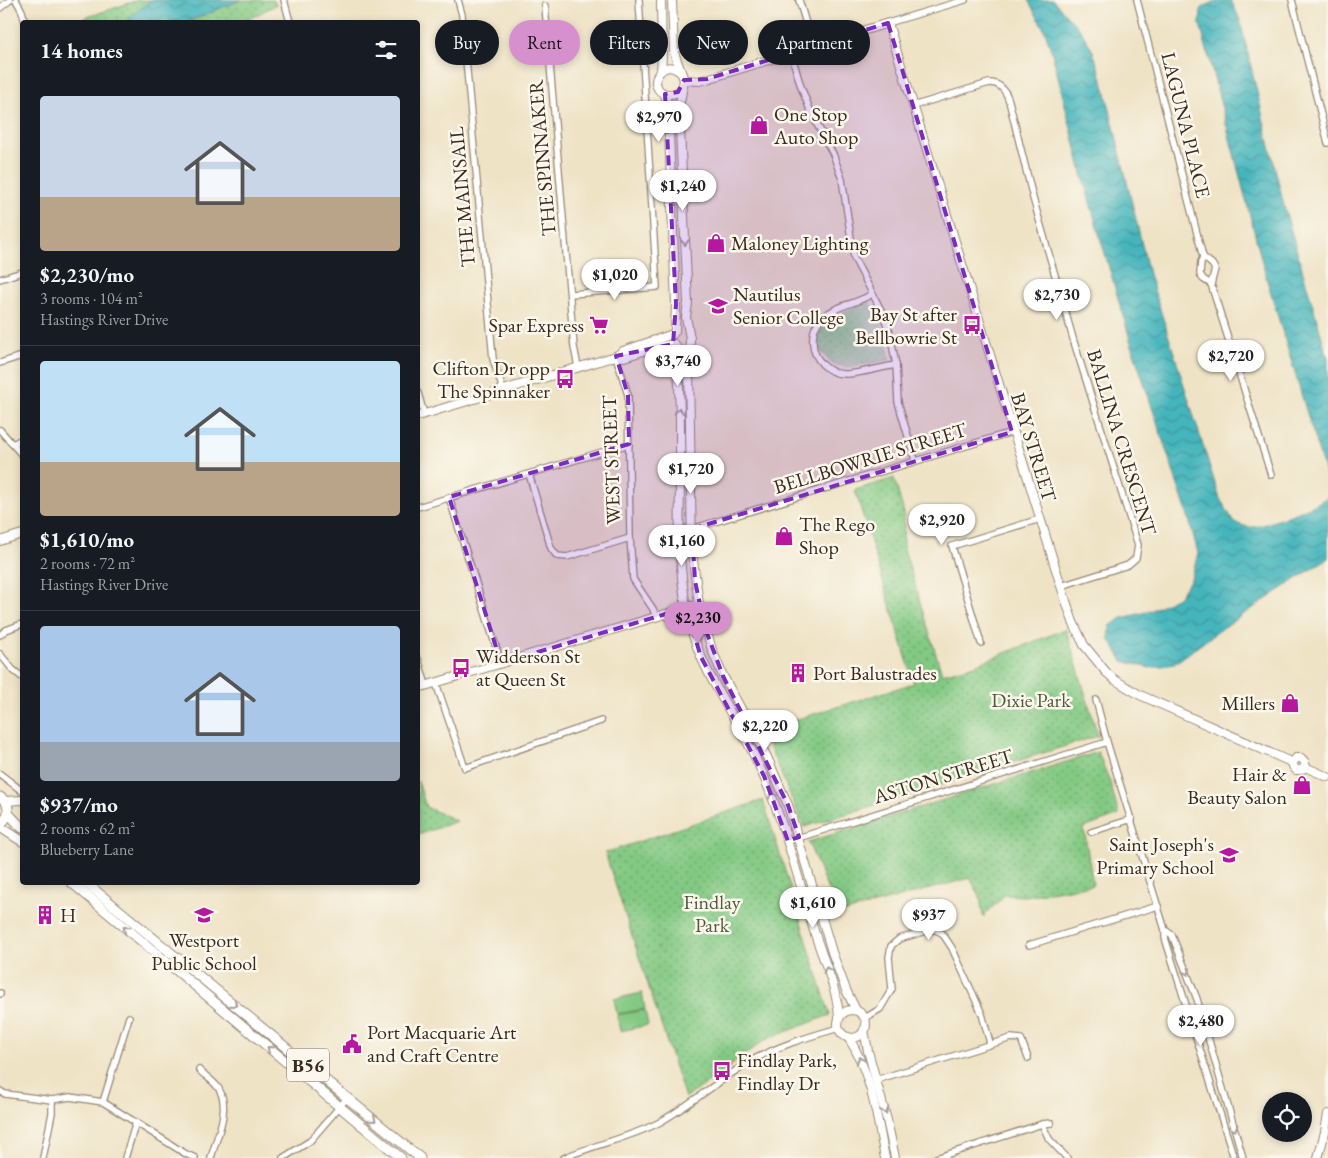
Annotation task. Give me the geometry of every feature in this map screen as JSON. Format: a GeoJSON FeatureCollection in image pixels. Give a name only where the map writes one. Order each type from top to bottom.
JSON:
{"type":"FeatureCollection","features":[{"type":"Feature","properties":{"kind":"main road"},"geometry":{"type":"LineString","coordinates":[[661,0],[661,71]]}},
{"type":"Feature","properties":{"kind":"main road"},"geometry":{"type":"LineString","coordinates":[[672,0],[674,52],[684,80],[679,108],[689,341],[692,528],[695,581],[699,604],[712,650],[723,676],[767,757],[788,805],[832,952],[846,990],[856,1010],[865,1018],[864,1030],[857,1037],[848,1037],[842,1034],[839,1028],[836,993],[798,879],[788,841],[764,776],[701,657],[686,608],[680,565],[678,530],[680,486],[675,345],[672,341],[676,295],[668,108],[665,94],[656,83],[658,74],[664,68],[673,67],[680,72]]}},
{"type":"Feature","properties":{"kind":"main road"},"geometry":{"type":"LineString","coordinates":[[870,29],[888,23]]}},
{"type":"Feature","properties":{"kind":"main road","name":"BAY STREET"},"geometry":{"type":"LineString","coordinates":[[888,23],[1012,432],[1070,615],[1084,645],[1106,672],[1115,680],[1140,695],[1292,763],[1294,769],[1298,771],[1308,768],[1328,777]]}},
{"type":"Feature","properties":{"kind":"main road"},"geometry":{"type":"LineString","coordinates":[[684,80],[699,81],[758,63]]}},
{"type":"Feature","properties":{"kind":"main road"},"geometry":{"type":"LineString","coordinates":[[665,94],[674,94],[681,89]]}},
{"type":"Feature","properties":{"kind":"main road"},"geometry":{"type":"LineString","coordinates":[[616,356],[622,351],[682,329],[688,332]]}},
{"type":"Feature","properties":{"kind":"main road"},"geometry":{"type":"LineString","coordinates":[[421,415],[616,356],[624,357],[653,348],[675,345],[683,346],[689,341]]}},
{"type":"Feature","properties":{"kind":"main road"},"geometry":{"type":"LineString","coordinates":[[0,541],[20,535]]}},
{"type":"Feature","properties":{"kind":"main road"},"geometry":{"type":"LineString","coordinates":[[420,687],[699,604]]}},
{"type":"Feature","properties":{"kind":"main road"},"geometry":{"type":"LineString","coordinates":[[665,614],[692,628]]}},
{"type":"Feature","properties":{"kind":"main road","name":"BAY STREET"},"geometry":{"type":"LineString","coordinates":[[1308,768],[1328,781]]}},
{"type":"Feature","properties":{"kind":"main road"},"geometry":{"type":"LineString","coordinates":[[5,805],[20,801]]}},
{"type":"Feature","properties":{"kind":"main road"},"geometry":{"type":"LineString","coordinates":[[5,805],[4,821],[0,825],[20,840]]}},
{"type":"Feature","properties":{"kind":"main road"},"geometry":{"type":"LineString","coordinates":[[5,805],[20,825]]}},
{"type":"Feature","properties":{"kind":"main road","name":"B56"},"geometry":{"type":"LineString","coordinates":[[75,885],[401,1158]]}},
{"type":"Feature","properties":{"kind":"main road","name":"B56"},"geometry":{"type":"LineString","coordinates":[[89,885],[420,1158]]}},
{"type":"Feature","properties":{"kind":"main road"},"geometry":{"type":"LineString","coordinates":[[839,1017],[845,1011],[856,1010]]}},
{"type":"Feature","properties":{"kind":"main road"},"geometry":{"type":"LineString","coordinates":[[864,1030],[895,1158]]}},
{"type":"Feature","properties":{"kind":"main road"},"geometry":{"type":"LineString","coordinates":[[848,1037],[863,1066],[885,1158]]}},
{"type":"Feature","properties":{"kind":"main road"},"geometry":{"type":"LineString","coordinates":[[1318,1158],[1326,1132],[1328,1114]]}},
{"type":"Feature","properties":{"kind":"street"},"geometry":{"type":"LineString","coordinates":[[0,8],[10,0]]}},
{"type":"Feature","properties":{"kind":"street"},"geometry":{"type":"LineString","coordinates":[[16,0],[24,20]]}},
{"type":"Feature","properties":{"kind":"street"},"geometry":{"type":"LineString","coordinates":[[284,0],[289,20]]}},
{"type":"Feature","properties":{"kind":"street","name":"THE MAINSAIL"},"geometry":{"type":"LineString","coordinates":[[458,0],[462,15],[493,359],[503,390]]}},
{"type":"Feature","properties":{"kind":"street"},"geometry":{"type":"LineString","coordinates":[[571,294],[657,287],[639,0]]}},
{"type":"Feature","properties":{"kind":"street"},"geometry":{"type":"LineString","coordinates":[[799,0],[805,20]]}},
{"type":"Feature","properties":{"kind":"street"},"geometry":{"type":"LineString","coordinates":[[888,23],[952,2],[966,0]]}},
{"type":"Feature","properties":{"kind":"street","name":"LAGUNA PLACE"},"geometry":{"type":"LineString","coordinates":[[1137,0],[1203,257],[1200,274],[1203,279],[1211,284]]}},
{"type":"Feature","properties":{"kind":"street"},"geometry":{"type":"LineString","coordinates":[[1292,0],[1328,143]]}},
{"type":"Feature","properties":{"kind":"street","name":"THE SPINNAKER"},"geometry":{"type":"LineString","coordinates":[[545,6],[574,346],[578,367]]}},
{"type":"Feature","properties":{"kind":"street"},"geometry":{"type":"LineString","coordinates":[[795,65],[812,115],[833,154],[842,178],[854,258],[882,312],[890,333],[896,364],[898,402],[915,460]]}},
{"type":"Feature","properties":{"kind":"street","name":"BALLINA CRESCENT"},"geometry":{"type":"LineString","coordinates":[[913,106],[990,83],[994,83],[1002,88],[1009,101],[1038,216],[1074,342],[1138,545],[1136,558],[1128,565],[1061,586]]}},
{"type":"Feature","properties":{"kind":"street","name":"LAGUNA PLACE"},"geometry":{"type":"LineString","coordinates":[[1203,257],[1215,269],[1211,284],[1271,474]]}},
{"type":"Feature","properties":{"kind":"street"},"geometry":{"type":"LineString","coordinates":[[0,278],[20,273]]}},
{"type":"Feature","properties":{"kind":"street"},"geometry":{"type":"LineString","coordinates":[[872,294],[824,316],[815,326],[813,338],[814,352],[828,370],[842,374],[896,364]]}},
{"type":"Feature","properties":{"kind":"street","name":"WEST STREET"},"geometry":{"type":"LineString","coordinates":[[616,356],[628,395],[630,538],[633,579],[654,609],[656,617]]}},
{"type":"Feature","properties":{"kind":"street"},"geometry":{"type":"LineString","coordinates":[[0,363],[20,357]]}},
{"type":"Feature","properties":{"kind":"street"},"geometry":{"type":"LineString","coordinates":[[0,430],[20,452]]}},
{"type":"Feature","properties":{"kind":"street","name":"BELLBOWRIE STREET"},"geometry":{"type":"LineString","coordinates":[[678,530],[692,528],[1012,432]]}},
{"type":"Feature","properties":{"kind":"street"},"geometry":{"type":"LineString","coordinates":[[12,444],[20,440]]}},
{"type":"Feature","properties":{"kind":"street"},"geometry":{"type":"LineString","coordinates":[[420,506],[629,444]]}},
{"type":"Feature","properties":{"kind":"street"},"geometry":{"type":"LineString","coordinates":[[529,474],[551,548],[557,556],[567,556],[630,538]]}},
{"type":"Feature","properties":{"kind":"street"},"geometry":{"type":"LineString","coordinates":[[449,498],[501,663]]}},
{"type":"Feature","properties":{"kind":"street"},"geometry":{"type":"LineString","coordinates":[[981,643],[952,546],[1040,520]]}},
{"type":"Feature","properties":{"kind":"street"},"geometry":{"type":"LineString","coordinates":[[0,635],[6,630],[20,625]]}},
{"type":"Feature","properties":{"kind":"street"},"geometry":{"type":"LineString","coordinates":[[0,654],[20,675]]}},
{"type":"Feature","properties":{"kind":"street"},"geometry":{"type":"LineString","coordinates":[[420,666],[426,685]]}},
{"type":"Feature","properties":{"kind":"street"},"geometry":{"type":"LineString","coordinates":[[436,683],[465,768],[601,722]]}},
{"type":"Feature","properties":{"kind":"street"},"geometry":{"type":"LineString","coordinates":[[1096,700],[1107,742],[1165,930],[1165,938],[1234,1158]]}},
{"type":"Feature","properties":{"kind":"street","name":"ASTON STREET"},"geometry":{"type":"LineString","coordinates":[[788,841],[1107,742]]}},
{"type":"Feature","properties":{"kind":"street"},"geometry":{"type":"LineString","coordinates":[[0,774],[20,789]]}},
{"type":"Feature","properties":{"kind":"street"},"geometry":{"type":"LineString","coordinates":[[1091,832],[1132,819]]}},
{"type":"Feature","properties":{"kind":"street"},"geometry":{"type":"LineString","coordinates":[[1029,945],[1158,906]]}},
{"type":"Feature","properties":{"kind":"street"},"geometry":{"type":"LineString","coordinates":[[865,1018],[880,1009],[892,990],[893,983],[889,957],[891,946],[899,939],[936,930],[942,932],[952,948],[982,1014],[990,1043]]}},
{"type":"Feature","properties":{"kind":"street"},"geometry":{"type":"LineString","coordinates":[[1165,930],[1172,935],[1197,999],[1243,1158]]}},
{"type":"Feature","properties":{"kind":"street"},"geometry":{"type":"LineString","coordinates":[[102,1102],[129,1017]]}},
{"type":"Feature","properties":{"kind":"street"},"geometry":{"type":"LineString","coordinates":[[564,1158],[658,1123],[747,1064],[766,1054],[808,1037],[839,1028]]}},
{"type":"Feature","properties":{"kind":"street"},"geometry":{"type":"LineString","coordinates":[[876,1080],[1011,1038],[1021,1039],[1028,1058]]}},
{"type":"Feature","properties":{"kind":"street"},"geometry":{"type":"LineString","coordinates":[[199,1070],[216,1085],[221,1093],[224,1105],[211,1158]]}},
{"type":"Feature","properties":{"kind":"street"},"geometry":{"type":"LineString","coordinates":[[0,1092],[52,1100],[70,1097],[102,1102],[195,1158]]}},
{"type":"Feature","properties":{"kind":"street"},"geometry":{"type":"LineString","coordinates":[[283,1158],[310,1141],[347,1098]]}},
{"type":"Feature","properties":{"kind":"street"},"geometry":{"type":"LineString","coordinates":[[43,1158],[52,1113],[52,1100]]}},
{"type":"Feature","properties":{"kind":"street"},"geometry":{"type":"LineString","coordinates":[[126,1158],[136,1122]]}},
{"type":"Feature","properties":{"kind":"street"},"geometry":{"type":"LineString","coordinates":[[936,1158],[1042,1124],[1051,1123]]}},
{"type":"Feature","properties":{"kind":"street"},"geometry":{"type":"LineString","coordinates":[[1042,1124],[1049,1138],[1067,1158]]}},
{"type":"Feature","properties":{"kind":"highlighted area"},"geometry":{"type":"Polygon","coordinates":[[[888,23],[1012,432],[692,529],[695,581],[705,628],[723,676],[788,805],[799,837],[788,841],[764,776],[701,657],[686,608],[501,663],[449,497],[629,444],[628,395],[616,356],[673,344],[676,304],[665,94],[678,92],[684,80],[707,79],[888,23]]]}},
{"type":"Feature","properties":{"kind":"green space"},"geometry":{"type":"Polygon","coordinates":[[[138,0],[274,0],[276,5],[247,20],[78,20],[138,0]]]}},
{"type":"Feature","properties":{"kind":"green space"},"geometry":{"type":"Polygon","coordinates":[[[868,301],[882,325],[890,360],[848,367],[833,364],[820,349],[818,340],[820,331],[833,318],[868,301]]]}},
{"type":"Feature","properties":{"kind":"green space","name":"Dixie Park"},"geometry":{"type":"Polygon","coordinates":[[[894,478],[904,513],[903,546],[942,674],[972,666],[1066,629],[1098,736],[804,827],[762,730],[914,683],[855,490],[894,478]]]}},
{"type":"Feature","properties":{"kind":"green space"},"geometry":{"type":"Polygon","coordinates":[[[1098,752],[1110,782],[1119,815],[1084,828],[1093,885],[1025,896],[1005,895],[983,917],[980,897],[970,878],[838,914],[808,842],[1098,752]]]}},
{"type":"Feature","properties":{"kind":"green space"},"geometry":{"type":"Polygon","coordinates":[[[420,788],[426,807],[457,821],[420,834],[420,788]]]}},
{"type":"Feature","properties":{"kind":"green space","name":"Findlay Park"},"geometry":{"type":"Polygon","coordinates":[[[763,800],[830,1015],[765,1040],[685,1098],[605,853],[763,800]]]}},
{"type":"Feature","properties":{"kind":"green space"},"geometry":{"type":"Polygon","coordinates":[[[642,993],[645,1009],[617,1014],[614,999],[642,993]]]}},
{"type":"Feature","properties":{"kind":"green space"},"geometry":{"type":"Polygon","coordinates":[[[645,1010],[648,1025],[620,1031],[617,1015],[645,1010]]]}},
{"type":"Feature","properties":{"kind":"water"},"geometry":{"type":"Polygon","coordinates":[[[151,0],[241,0],[192,20],[127,20],[151,0]]]}},
{"type":"Feature","properties":{"kind":"water"},"geometry":{"type":"Polygon","coordinates":[[[1028,0],[1053,0],[1081,31],[1093,51],[1104,85],[1149,274],[1220,499],[1235,523],[1252,527],[1270,523],[1293,514],[1328,496],[1328,558],[1223,628],[1174,664],[1150,668],[1123,661],[1109,639],[1110,626],[1122,618],[1150,611],[1178,597],[1191,579],[1198,553],[1188,516],[1134,353],[1086,189],[1052,53],[1045,31],[1028,0]]]}},
{"type":"Feature","properties":{"kind":"water"},"geometry":{"type":"Polygon","coordinates":[[[1218,0],[1229,0],[1232,2],[1240,20],[1285,210],[1328,358],[1328,483],[1266,277],[1200,24],[1201,8],[1218,0]]]}},
{"type":"Feature","properties":{"kind":"place","name":"One Stop Auto Shop"},"geometry":{"type":"Point","coordinates":[759,125]}},
{"type":"Feature","properties":{"kind":"place","name":"Maloney Lighting"},"geometry":{"type":"Point","coordinates":[716,243]}},
{"type":"Feature","properties":{"kind":"place","name":"Nautilus Senior College"},"geometry":{"type":"Point","coordinates":[718,306]}},
{"type":"Feature","properties":{"kind":"place","name":"Spar Express"},"geometry":{"type":"Point","coordinates":[599,325]}},
{"type":"Feature","properties":{"kind":"place","name":"Bay St after Bellbowrie St"},"geometry":{"type":"Point","coordinates":[972,325]}},
{"type":"Feature","properties":{"kind":"place","name":"Clifton Dr opp The Spinnaker"},"geometry":{"type":"Point","coordinates":[565,379]}},
{"type":"Feature","properties":{"kind":"place","name":"The Rego Shop"},"geometry":{"type":"Point","coordinates":[784,536]}},
{"type":"Feature","properties":{"kind":"place","name":"Widderson St at Queen St"},"geometry":{"type":"Point","coordinates":[461,668]}},
{"type":"Feature","properties":{"kind":"place","name":"Port Balustrades"},"geometry":{"type":"Point","coordinates":[798,673]}},
{"type":"Feature","properties":{"kind":"place","name":"Millers"},"geometry":{"type":"Point","coordinates":[1290,703]}},
{"type":"Feature","properties":{"kind":"place","name":"Hair & Beauty Salon"},"geometry":{"type":"Point","coordinates":[1302,785]}},
{"type":"Feature","properties":{"kind":"place","name":"Saint Joseph's Primary School"},"geometry":{"type":"Point","coordinates":[1229,855]}},
{"type":"Feature","properties":{"kind":"place","name":"H"},"geometry":{"type":"Point","coordinates":[45,915]}},
{"type":"Feature","properties":{"kind":"place","name":"Westport Public School"},"geometry":{"type":"Point","coordinates":[204,915]}},
{"type":"Feature","properties":{"kind":"place","name":"Port Macquarie Art and Craft Centre"},"geometry":{"type":"Point","coordinates":[352,1044]}},
{"type":"Feature","properties":{"kind":"place","name":"Findlay Park, Findlay Dr"},"geometry":{"type":"Point","coordinates":[722,1071]}}]}
